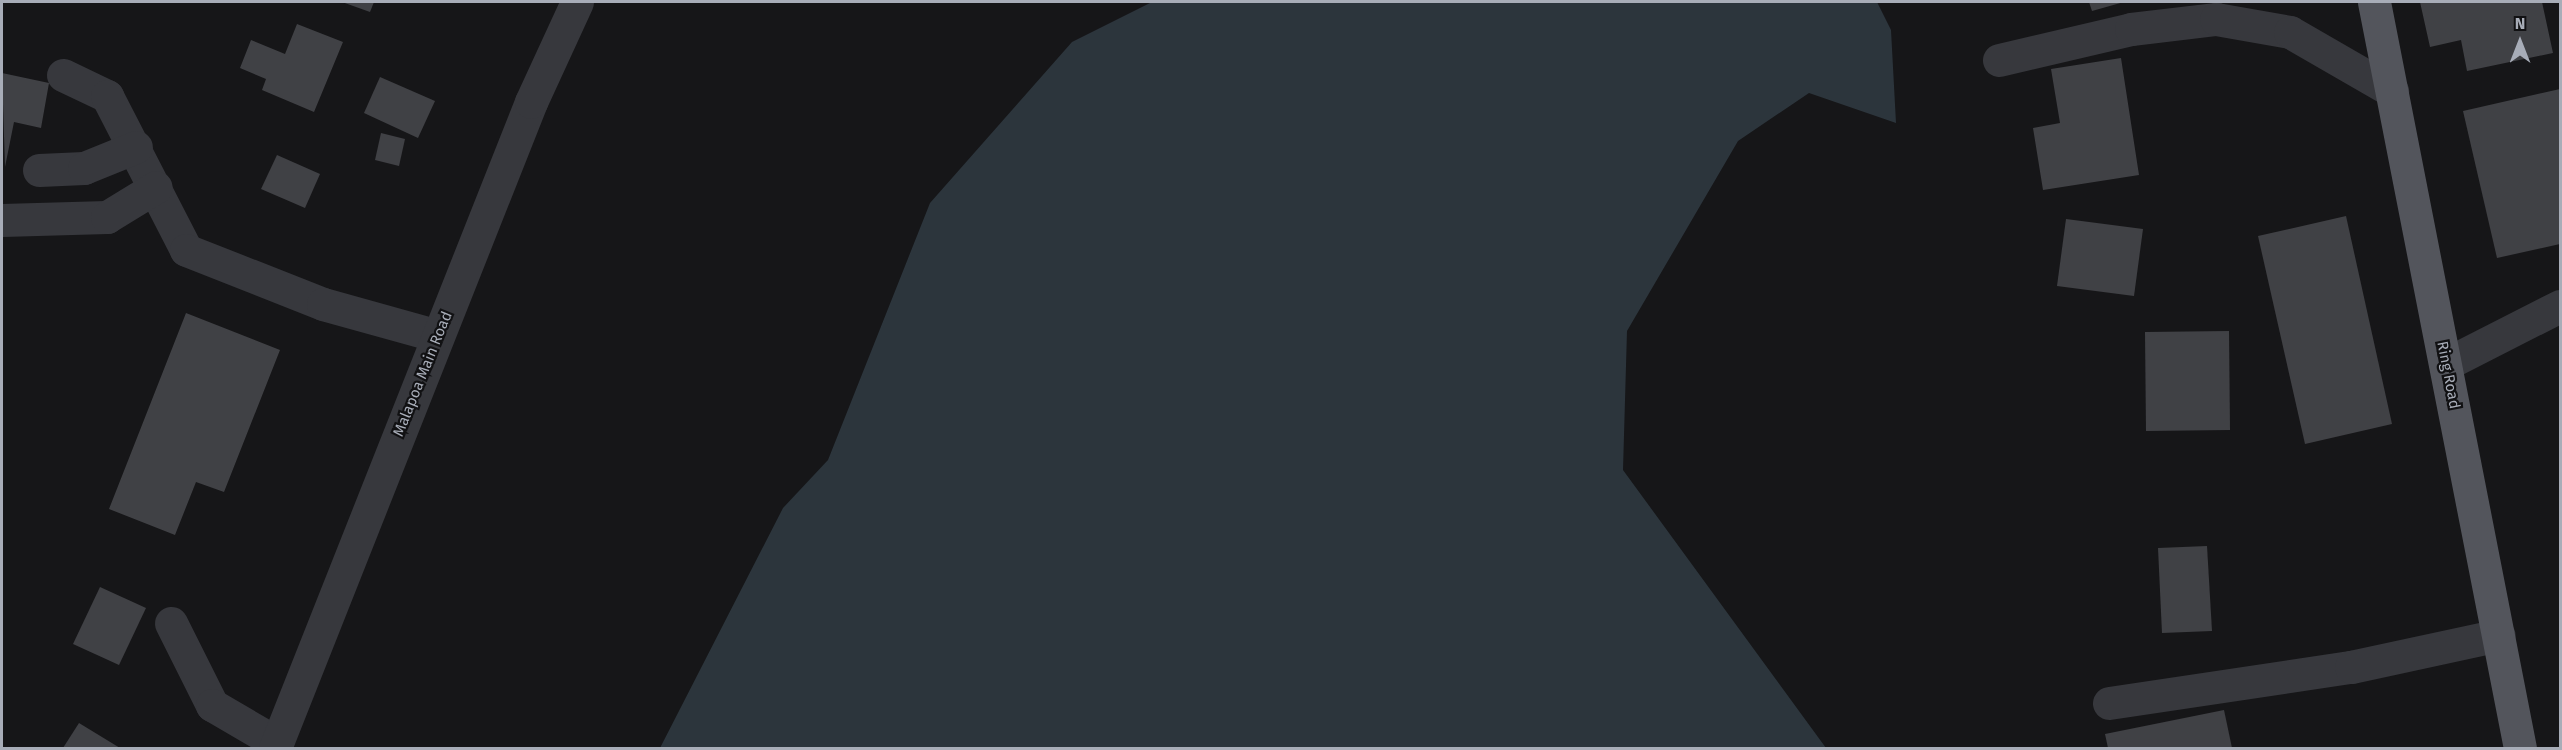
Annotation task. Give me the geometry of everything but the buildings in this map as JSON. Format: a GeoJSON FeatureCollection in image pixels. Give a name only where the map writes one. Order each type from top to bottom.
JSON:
{"type":"FeatureCollection","features":[{"type":"Feature","properties":{"kind":"main road","name":"Ring Road"},"geometry":{"type":"LineString","coordinates":[[2374,2],[2520,748]]}},
{"type":"Feature","properties":{"kind":"street","name":"Malapoa Main Road"},"geometry":{"type":"LineString","coordinates":[[276,746],[438,336],[577,2]]}},
{"type":"Feature","properties":{"kind":"street"},"geometry":{"type":"LineString","coordinates":[[1999,60],[2131,28],[2216,19],[2290,33],[2392,91]]}},
{"type":"Feature","properties":{"kind":"street"},"geometry":{"type":"LineString","coordinates":[[63,75],[107,96],[136,147],[186,250],[323,304],[438,336]]}},
{"type":"Feature","properties":{"kind":"street"},"geometry":{"type":"LineString","coordinates":[[39,170],[84,168],[136,147]]}},
{"type":"Feature","properties":{"kind":"street"},"geometry":{"type":"LineString","coordinates":[[2,220],[107,217],[156,187]]}},
{"type":"Feature","properties":{"kind":"street"},"geometry":{"type":"LineString","coordinates":[[2446,364],[2560,306]]}},
{"type":"Feature","properties":{"kind":"street"},"geometry":{"type":"LineString","coordinates":[[171,623],[212,705],[276,746]]}},
{"type":"Feature","properties":{"kind":"street"},"geometry":{"type":"LineString","coordinates":[[2109,703],[2351,667],[2499,635]]}},
{"type":"Feature","properties":{"kind":"shaded area"},"geometry":{"type":"Polygon","coordinates":[[[1152,2],[1877,2],[1891,30],[1896,123],[1809,93],[1738,141],[1627,331],[1623,470],[1826,748],[660,748],[783,508],[828,460],[930,203],[1072,42],[1152,2]]]}}]}
